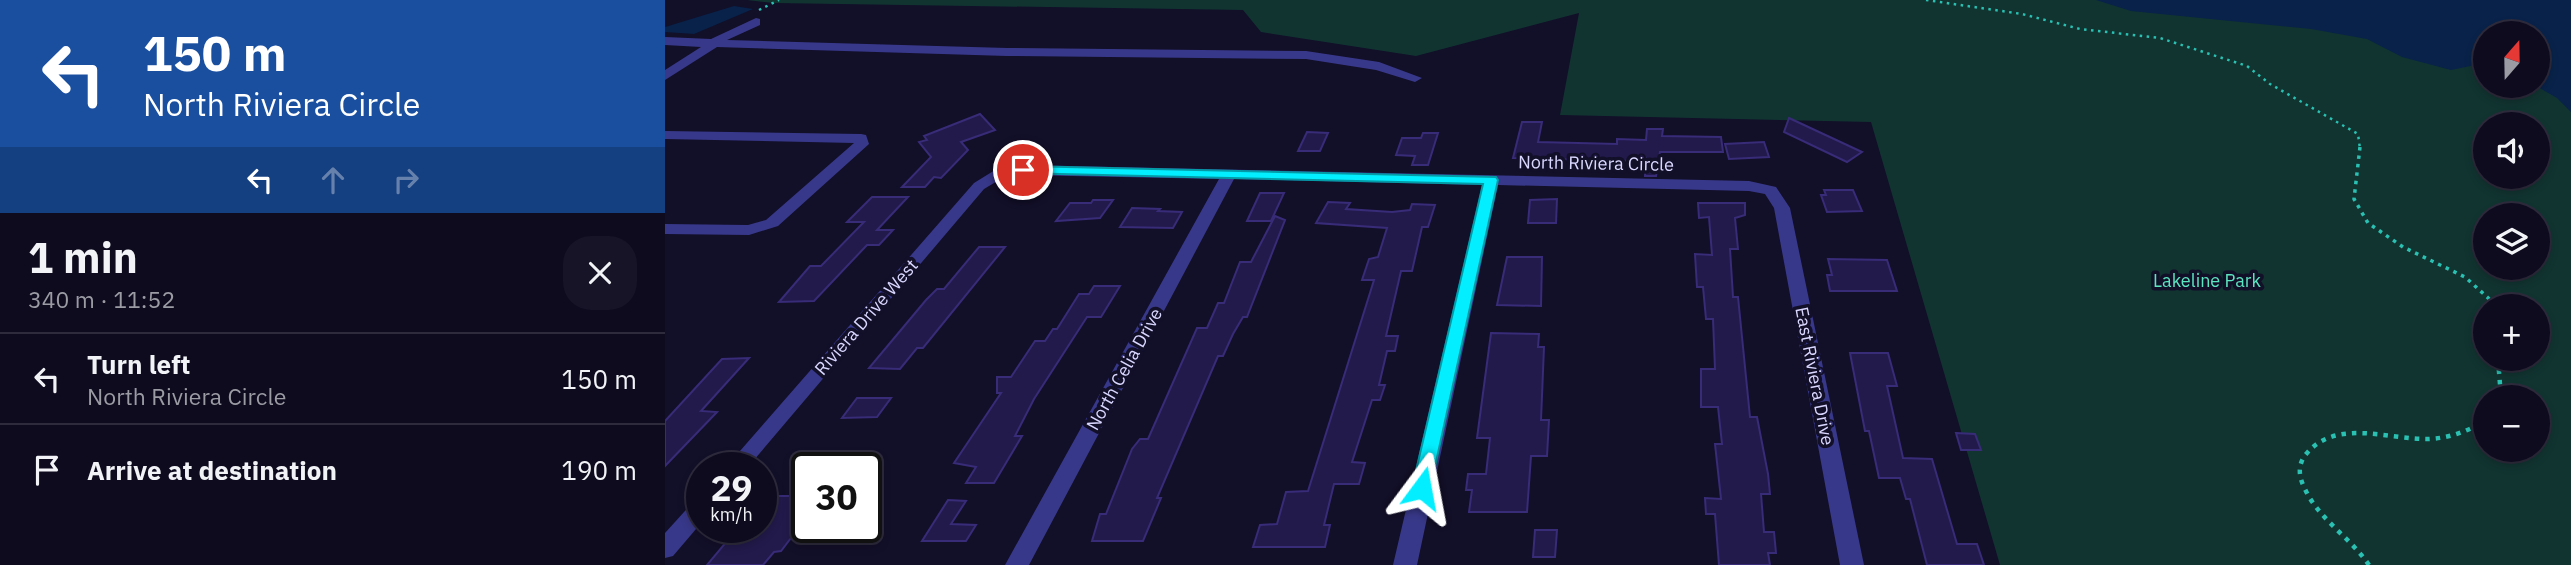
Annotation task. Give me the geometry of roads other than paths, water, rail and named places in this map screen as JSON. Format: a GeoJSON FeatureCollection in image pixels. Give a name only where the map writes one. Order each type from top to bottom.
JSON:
{"type":"FeatureCollection","features":[{"type":"Feature","properties":{"kind":"street"},"geometry":{"type":"LineString","coordinates":[[665,76],[712,43],[756,22]]}},
{"type":"Feature","properties":{"kind":"street"},"geometry":{"type":"LineString","coordinates":[[665,41],[1185,55],[1283,51],[1358,60],[1415,78]]}},
{"type":"Feature","properties":{"kind":"street"},"geometry":{"type":"LineString","coordinates":[[665,135],[861,138],[862,144],[772,223],[749,230],[665,229]]}},
{"type":"Feature","properties":{"kind":"street","name":"North Riviera Circle"},"geometry":{"type":"LineString","coordinates":[[1000,173],[1023,170],[1230,173],[1749,186],[1770,190]]}},
{"type":"Feature","properties":{"kind":"street","name":"Riviera Drive West"},"geometry":{"type":"LineString","coordinates":[[749,452],[979,187],[1000,173]]}},
{"type":"Feature","properties":{"kind":"street","name":"North Celia Drive"},"geometry":{"type":"LineString","coordinates":[[1017,565],[1230,173]]}},
{"type":"Feature","properties":{"kind":"street"},"geometry":{"type":"LineString","coordinates":[[1405,565],[1491,180]]}},
{"type":"Feature","properties":{"kind":"street","name":"East Riviera Drive"},"geometry":{"type":"LineString","coordinates":[[1770,190],[1781,208],[1852,565]]}},
{"type":"Feature","properties":{"kind":"street"},"geometry":{"type":"LineString","coordinates":[[665,550],[686,526]]}},
{"type":"Feature","properties":{"kind":"water"},"geometry":{"type":"Polygon","coordinates":[[[2096,0],[2571,0],[2571,112],[2550,94],[2550,21],[2473,21],[2473,65],[2451,70],[2402,57],[2367,39],[2311,29],[2131,11],[2096,0]]]}},
{"type":"Feature","properties":{"kind":"water"},"geometry":{"type":"Polygon","coordinates":[[[734,6],[753,9],[694,34],[665,32],[665,27],[734,6]]]}},
{"type":"Feature","properties":{"kind":"park label","name":"Lakeline Park"},"geometry":{"type":"Point","coordinates":[2207,280]}}]}
